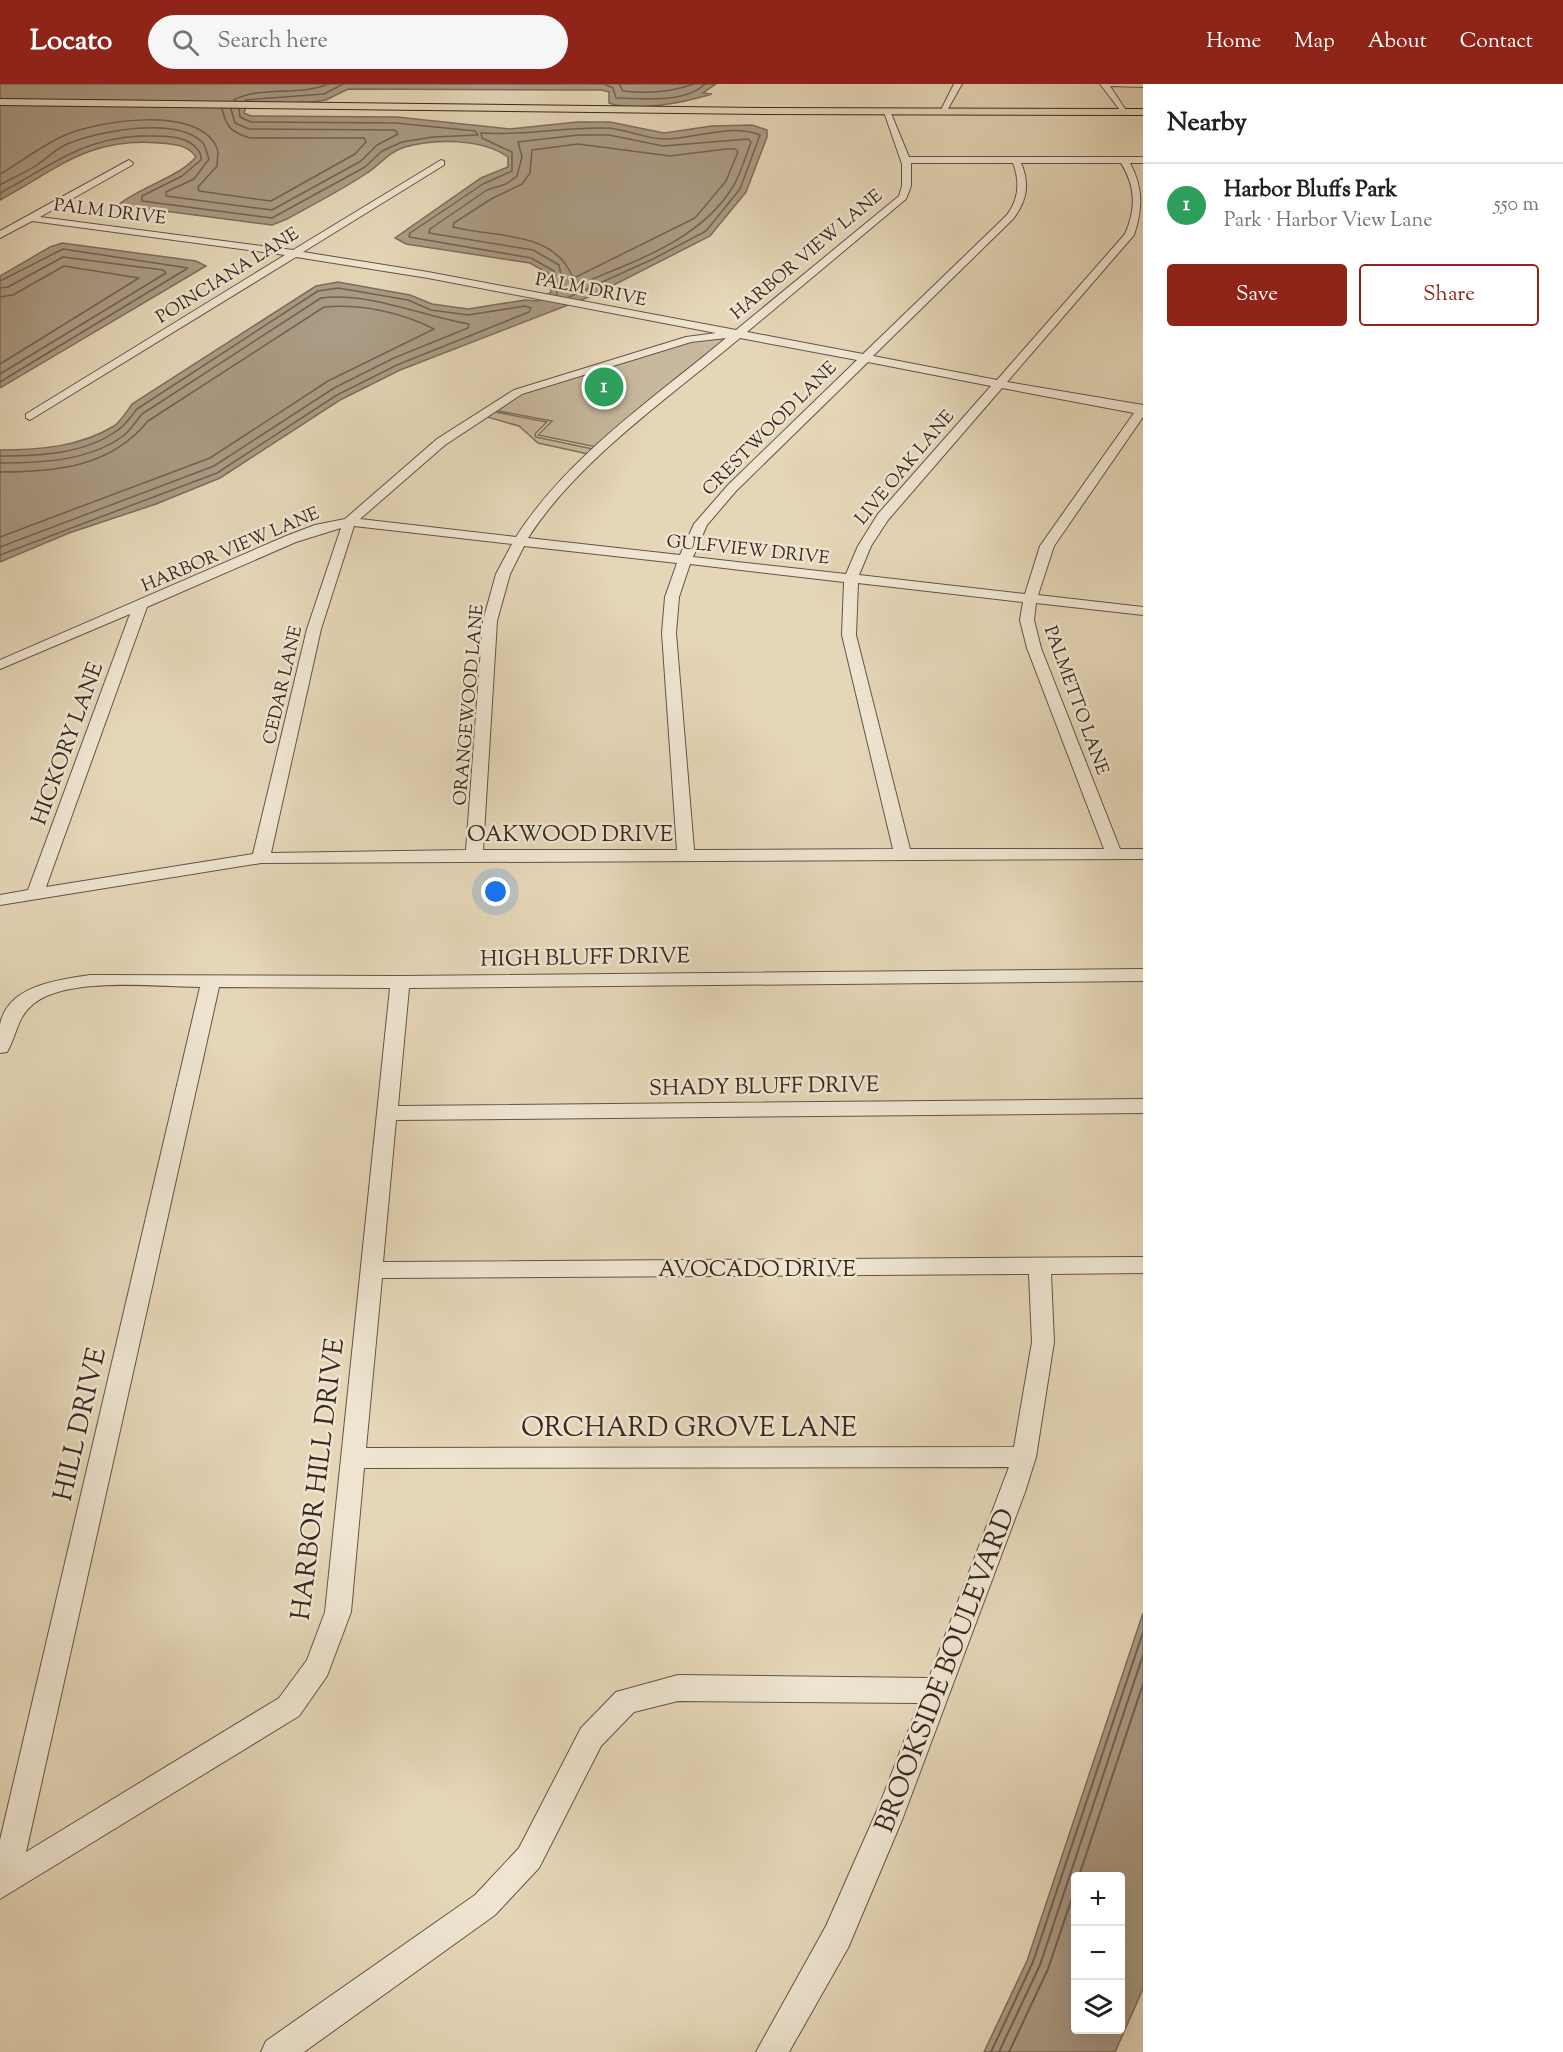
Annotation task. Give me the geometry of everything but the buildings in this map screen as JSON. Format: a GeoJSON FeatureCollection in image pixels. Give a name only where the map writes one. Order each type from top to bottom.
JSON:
{"type":"FeatureCollection","features":[{"type":"Feature","properties":{"kind":"main road"},"geometry":{"type":"LineString","coordinates":[[0,102],[584,109],[1143,112]]}},
{"type":"Feature","properties":{"kind":"street"},"geometry":{"type":"LineString","coordinates":[[942,112],[958,84]]}},
{"type":"Feature","properties":{"kind":"street"},"geometry":{"type":"LineString","coordinates":[[1104,84],[1143,84]]}},
{"type":"Feature","properties":{"kind":"street"},"geometry":{"type":"LineString","coordinates":[[1104,84],[1123,112]]}},
{"type":"Feature","properties":{"kind":"street","name":"HARBOR VIEW LANE"},"geometry":{"type":"LineString","coordinates":[[0,665],[320,528],[349,522],[441,442],[488,409],[518,392],[690,339],[738,334],[903,197],[909,178],[906,160],[886,111]]}},
{"type":"Feature","properties":{"kind":"street"},"geometry":{"type":"LineString","coordinates":[[906,160],[1143,160]]}},
{"type":"Feature","properties":{"kind":"street","name":"CRESTWOOD LANE"},"geometry":{"type":"LineString","coordinates":[[686,855],[669,633],[672,597],[701,524],[732,488],[1016,210],[1024,189],[1023,176],[1016,160]]}},
{"type":"Feature","properties":{"kind":"street","name":"LIVE OAK LANE"},"geometry":{"type":"LineString","coordinates":[[902,853],[849,635],[848,609],[851,579],[862,545],[883,517],[1129,235],[1137,221],[1140,194],[1134,176],[1124,160]]}},
{"type":"Feature","properties":{"kind":"street"},"geometry":{"type":"LineString","coordinates":[[0,235],[129,163]]}},
{"type":"Feature","properties":{"kind":"street","name":"POINCIANA LANE"},"geometry":{"type":"LineString","coordinates":[[30,416],[441,163]]}},
{"type":"Feature","properties":{"kind":"street","name":"PALM DRIVE"},"geometry":{"type":"LineString","coordinates":[[29,218],[294,253],[540,296],[1143,411]]}},
{"type":"Feature","properties":{"kind":"street","name":"ORANGEWOOD LANE"},"geometry":{"type":"LineString","coordinates":[[474,855],[490,621],[503,574],[541,508],[580,466],[738,334]]}},
{"type":"Feature","properties":{"kind":"street","name":"PALMETTO LANE"},"geometry":{"type":"LineString","coordinates":[[1114,854],[1034,648],[1027,620],[1030,599],[1047,546],[1143,411]]}},
{"type":"Feature","properties":{"kind":"street","name":"GULFVIEW DRIVE"},"geometry":{"type":"LineString","coordinates":[[349,522],[1143,611]]}},
{"type":"Feature","properties":{"kind":"street","name":"CEDAR LANE"},"geometry":{"type":"LineString","coordinates":[[261,858],[314,629],[349,522]]}},
{"type":"Feature","properties":{"kind":"street","name":"HICKORY LANE"},"geometry":{"type":"LineString","coordinates":[[34,894],[140,606]]}},
{"type":"Feature","properties":{"kind":"street","name":"OAKWOOD DRIVE"},"geometry":{"type":"LineString","coordinates":[[0,900],[181,869],[261,858],[902,853],[1143,854]]}},
{"type":"Feature","properties":{"kind":"street","name":"HIGH BLUFF DRIVE"},"geometry":{"type":"LineString","coordinates":[[0,1047],[10,1017],[30,994],[57,986],[90,981],[400,982],[1143,975]]}},
{"type":"Feature","properties":{"kind":"street","name":"HILL DRIVE"},"geometry":{"type":"LineString","coordinates":[[2,1882],[212,981]]}},
{"type":"Feature","properties":{"kind":"street","name":"HARBOR HILL DRIVE"},"geometry":{"type":"LineString","coordinates":[[2,1882],[289,1707],[318,1668],[338,1612],[400,982]]}},
{"type":"Feature","properties":{"kind":"street","name":"SHADY BLUFF DRIVE"},"geometry":{"type":"LineString","coordinates":[[386,1113],[1143,1106]]}},
{"type":"Feature","properties":{"kind":"street","name":"AVOCADO DRIVE"},"geometry":{"type":"LineString","coordinates":[[370,1270],[1143,1265]]}},
{"type":"Feature","properties":{"kind":"street","name":"BROOKSIDE BOULEVARD"},"geometry":{"type":"LineString","coordinates":[[772,2052],[837,1937],[892,1810],[1024,1457],[1043,1342],[1040,1267]]}},
{"type":"Feature","properties":{"kind":"street","name":"ORCHARD GROVE LANE"},"geometry":{"type":"LineString","coordinates":[[353,1458],[1024,1457]]}},
{"type":"Feature","properties":{"kind":"street"},"geometry":{"type":"LineString","coordinates":[[277,2052],[485,1905],[529,1858],[591,1737],[626,1701],[678,1688],[938,1691]]}},
{"type":"Feature","properties":{"kind":"shaded area"},"geometry":{"type":"Polygon","coordinates":[[[738,334],[601,448],[538,435],[552,421],[488,409],[518,392],[690,339],[738,334]]]}},
{"type":"Feature","properties":{"kind":"shaded area"},"geometry":{"type":"Polygon","coordinates":[[[490,411],[547,422],[535,434],[536,437],[593,449],[588,454],[538,443],[519,426],[484,416],[490,411]]]}},
{"type":"Feature","properties":{"kind":"water"},"geometry":{"type":"Polygon","coordinates":[[[0,84],[716,84],[703,93],[712,94],[646,107],[620,106],[609,103],[609,92],[602,90],[348,89],[326,100],[252,104],[246,107],[244,113],[251,116],[397,117],[510,129],[577,122],[610,122],[664,133],[712,126],[752,125],[767,130],[767,137],[746,192],[710,236],[594,295],[400,370],[340,400],[220,478],[156,504],[69,533],[0,562],[0,450],[58,446],[101,433],[117,424],[132,404],[316,286],[338,282],[410,295],[432,304],[468,309],[525,300],[538,301],[551,292],[549,274],[530,263],[406,244],[395,238],[481,178],[508,167],[508,157],[485,146],[444,142],[405,147],[385,158],[372,170],[348,185],[272,225],[118,205],[137,192],[179,171],[196,157],[185,148],[165,143],[134,142],[93,150],[57,167],[0,200],[0,84]]]}},
{"type":"Feature","properties":{"kind":"water"},"geometry":{"type":"Polygon","coordinates":[[[62,243],[196,261],[206,266],[0,388],[0,276],[50,247],[62,243]]]}},
{"type":"Feature","properties":{"kind":"water"},"geometry":{"type":"Polygon","coordinates":[[[1143,1613],[1143,1989],[1125,2030],[1125,1872],[1071,1872],[1071,2034],[1123,2034],[1115,2052],[984,2052],[1027,1961],[1143,1613]]]}},
{"type":"Feature","properties":{"kind":"place","name":"Harbor Bluffs Park"},"geometry":{"type":"Point","coordinates":[604,387]}}]}
